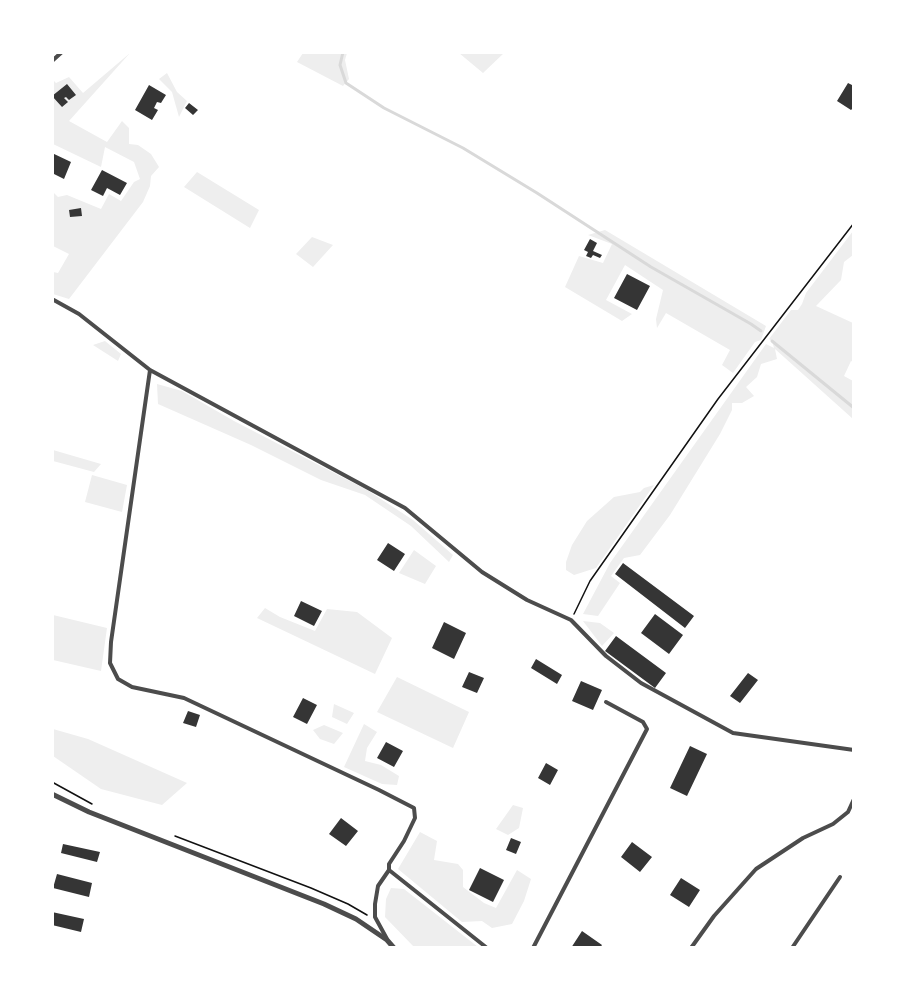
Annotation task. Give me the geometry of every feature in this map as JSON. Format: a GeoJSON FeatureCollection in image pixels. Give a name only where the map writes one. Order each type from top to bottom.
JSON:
{"type":"FeatureCollection","features":[{"type":"Feature","properties":{"kind":"street"},"geometry":{"type":"LineString","coordinates":[[52,61],[62,52]]}},
{"type":"Feature","properties":{"kind":"street"},"geometry":{"type":"LineString","coordinates":[[52,299],[79,314],[150,370],[405,508],[482,572],[527,600],[571,621],[606,656],[641,683],[733,733],[854,750]]}},
{"type":"Feature","properties":{"kind":"street"},"geometry":{"type":"LineString","coordinates":[[150,370],[111,642],[110,663],[118,679],[132,687],[184,698],[358,779],[414,808],[415,818],[389,864],[389,870],[378,886],[375,917],[394,948]]}},
{"type":"Feature","properties":{"kind":"street"},"geometry":{"type":"LineString","coordinates":[[533,948],[647,729],[643,722],[606,702]]}},
{"type":"Feature","properties":{"kind":"street"},"geometry":{"type":"LineString","coordinates":[[52,795],[89,813],[324,904],[356,919],[387,940]]}},
{"type":"Feature","properties":{"kind":"street"},"geometry":{"type":"LineString","coordinates":[[691,948],[714,916],[756,869],[803,838],[833,824],[848,812],[854,799]]}},
{"type":"Feature","properties":{"kind":"street"},"geometry":{"type":"LineString","coordinates":[[389,870],[487,948]]}},
{"type":"Feature","properties":{"kind":"street"},"geometry":{"type":"LineString","coordinates":[[792,948],[840,877]]}},
{"type":"Feature","properties":{"kind":"path"},"geometry":{"type":"LineString","coordinates":[[571,621],[590,581],[705,418],[854,223]]}},
{"type":"Feature","properties":{"kind":"path"},"geometry":{"type":"LineString","coordinates":[[52,782],[95,806]]}},
{"type":"Feature","properties":{"kind":"path"},"geometry":{"type":"LineString","coordinates":[[168,834],[311,888],[348,904],[370,917],[375,917]]}},
{"type":"Feature","properties":{"kind":"shaded area"},"geometry":{"type":"Polygon","coordinates":[[[130,53],[69,121],[107,142],[122,121],[129,128],[129,144],[138,145],[151,154],[159,167],[151,176],[150,186],[143,202],[69,299],[53,294],[53,272],[58,273],[69,254],[53,246],[53,192],[58,197],[67,195],[101,209],[109,194],[121,201],[134,182],[140,179],[134,162],[105,147],[101,167],[53,144],[52,79],[56,83],[69,77],[83,93],[130,53]]]}},
{"type":"Feature","properties":{"kind":"shaded area"},"geometry":{"type":"Polygon","coordinates":[[[303,53],[347,53],[345,60],[349,79],[343,86],[297,62],[303,53]]]}},
{"type":"Feature","properties":{"kind":"shaded area"},"geometry":{"type":"Polygon","coordinates":[[[459,53],[504,53],[483,73],[459,53]]]}},
{"type":"Feature","properties":{"kind":"shaded area"},"geometry":{"type":"Polygon","coordinates":[[[167,73],[177,92],[187,101],[179,117],[172,92],[159,79],[167,73]]]}},
{"type":"Feature","properties":{"kind":"shaded area"},"geometry":{"type":"Polygon","coordinates":[[[197,172],[259,210],[250,228],[184,187],[197,172]]]}},
{"type":"Feature","properties":{"kind":"shaded area"},"geometry":{"type":"Polygon","coordinates":[[[605,230],[766,326],[761,340],[755,342],[733,373],[722,365],[730,350],[666,313],[657,328],[656,319],[663,290],[625,265],[606,300],[632,314],[622,321],[565,287],[579,256],[603,263],[612,244],[588,235],[605,230]]]}},
{"type":"Feature","properties":{"kind":"shaded area"},"geometry":{"type":"Polygon","coordinates":[[[853,231],[853,255],[844,262],[841,280],[816,306],[853,323],[853,362],[851,361],[844,376],[853,381],[853,419],[775,349],[777,359],[761,364],[757,377],[746,387],[754,396],[742,403],[732,403],[732,410],[720,434],[670,515],[640,555],[624,558],[611,576],[620,583],[598,616],[583,614],[610,563],[766,344],[774,348],[769,339],[791,310],[798,310],[806,293],[853,231]]]}},
{"type":"Feature","properties":{"kind":"shaded area"},"geometry":{"type":"Polygon","coordinates":[[[312,237],[333,245],[313,267],[296,254],[312,237]]]}},
{"type":"Feature","properties":{"kind":"shaded area"},"geometry":{"type":"Polygon","coordinates":[[[105,341],[121,354],[118,361],[93,345],[105,341]]]}},
{"type":"Feature","properties":{"kind":"shaded area"},"geometry":{"type":"Polygon","coordinates":[[[157,384],[182,391],[234,421],[367,490],[413,520],[453,555],[449,562],[411,526],[365,495],[321,480],[251,445],[158,404],[157,384]]]}},
{"type":"Feature","properties":{"kind":"shaded area"},"geometry":{"type":"Polygon","coordinates":[[[52,450],[101,464],[94,472],[53,461],[52,450]]]}},
{"type":"Feature","properties":{"kind":"shaded area"},"geometry":{"type":"Polygon","coordinates":[[[92,475],[127,485],[122,512],[85,502],[92,475]]]}},
{"type":"Feature","properties":{"kind":"shaded area"},"geometry":{"type":"Polygon","coordinates":[[[654,485],[596,568],[574,575],[566,570],[566,562],[572,545],[587,521],[614,497],[640,492],[654,485]]]}},
{"type":"Feature","properties":{"kind":"shaded area"},"geometry":{"type":"Polygon","coordinates":[[[414,550],[436,566],[425,584],[399,573],[414,550]]]}},
{"type":"Feature","properties":{"kind":"shaded area"},"geometry":{"type":"Polygon","coordinates":[[[265,608],[280,617],[315,631],[327,609],[357,612],[392,638],[375,674],[257,618],[265,608]]]}},
{"type":"Feature","properties":{"kind":"shaded area"},"geometry":{"type":"Polygon","coordinates":[[[53,615],[107,628],[101,671],[53,660],[53,615]]]}},
{"type":"Feature","properties":{"kind":"shaded area"},"geometry":{"type":"Polygon","coordinates":[[[583,621],[600,623],[614,633],[602,646],[583,621]]]}},
{"type":"Feature","properties":{"kind":"shaded area"},"geometry":{"type":"Polygon","coordinates":[[[397,677],[469,712],[453,748],[377,712],[397,677]]]}},
{"type":"Feature","properties":{"kind":"shaded area"},"geometry":{"type":"Polygon","coordinates":[[[334,704],[354,713],[347,724],[332,717],[334,704]]]}},
{"type":"Feature","properties":{"kind":"shaded area"},"geometry":{"type":"Polygon","coordinates":[[[364,724],[377,732],[367,748],[365,761],[381,765],[399,776],[397,785],[382,784],[344,767],[364,724]]]}},
{"type":"Feature","properties":{"kind":"shaded area"},"geometry":{"type":"Polygon","coordinates":[[[324,725],[343,733],[334,744],[320,739],[313,730],[324,725]]]}},
{"type":"Feature","properties":{"kind":"shaded area"},"geometry":{"type":"Polygon","coordinates":[[[53,729],[88,739],[187,783],[162,805],[101,789],[53,756],[53,729]]]}},
{"type":"Feature","properties":{"kind":"shaded area"},"geometry":{"type":"Polygon","coordinates":[[[513,805],[523,808],[519,828],[508,835],[496,829],[513,805]]]}},
{"type":"Feature","properties":{"kind":"shaded area"},"geometry":{"type":"Polygon","coordinates":[[[420,832],[437,841],[434,860],[458,864],[463,870],[463,887],[484,903],[496,908],[517,870],[531,879],[524,901],[512,924],[492,928],[482,921],[462,922],[398,869],[420,832]]]}},
{"type":"Feature","properties":{"kind":"shaded area"},"geometry":{"type":"Polygon","coordinates":[[[391,888],[404,889],[478,947],[414,947],[385,917],[386,899],[391,888]]]}},
{"type":"Feature","properties":{"kind":"building"},"geometry":{"type":"Polygon","coordinates":[[[848,83],[854,86],[854,107],[851,110],[837,101],[848,83]]]}},
{"type":"Feature","properties":{"kind":"building"},"geometry":{"type":"Polygon","coordinates":[[[67,84],[76,95],[69,100],[64,98],[68,102],[62,107],[52,96],[67,84]]]}},
{"type":"Feature","properties":{"kind":"building"},"geometry":{"type":"Polygon","coordinates":[[[149,85],[166,95],[161,103],[157,102],[154,108],[158,110],[152,120],[135,110],[149,85]]]}},
{"type":"Feature","properties":{"kind":"building"},"geometry":{"type":"Polygon","coordinates":[[[189,103],[198,110],[193,115],[185,108],[189,103]]]}},
{"type":"Feature","properties":{"kind":"building"},"geometry":{"type":"Polygon","coordinates":[[[52,153],[71,162],[64,179],[52,173],[52,153]]]}},
{"type":"Feature","properties":{"kind":"building"},"geometry":{"type":"Polygon","coordinates":[[[102,170],[127,183],[120,195],[107,188],[103,196],[91,190],[102,170]]]}},
{"type":"Feature","properties":{"kind":"building"},"geometry":{"type":"Polygon","coordinates":[[[81,208],[82,216],[70,217],[69,210],[81,208]]]}},
{"type":"Feature","properties":{"kind":"building"},"geometry":{"type":"Polygon","coordinates":[[[590,239],[597,243],[593,251],[602,255],[600,258],[593,255],[591,258],[586,256],[588,252],[584,250],[590,239]]]}},
{"type":"Feature","properties":{"kind":"building"},"geometry":{"type":"Polygon","coordinates":[[[627,274],[650,286],[637,310],[614,298],[627,274]]]}},
{"type":"Feature","properties":{"kind":"building"},"geometry":{"type":"Polygon","coordinates":[[[388,543],[405,554],[394,571],[377,560],[388,543]]]}},
{"type":"Feature","properties":{"kind":"building"},"geometry":{"type":"Polygon","coordinates":[[[623,563],[694,616],[685,628],[615,574],[623,563]]]}},
{"type":"Feature","properties":{"kind":"building"},"geometry":{"type":"Polygon","coordinates":[[[301,601],[322,611],[314,626],[294,616],[301,601]]]}},
{"type":"Feature","properties":{"kind":"building"},"geometry":{"type":"Polygon","coordinates":[[[655,614],[683,635],[669,654],[641,633],[655,614]]]}},
{"type":"Feature","properties":{"kind":"building"},"geometry":{"type":"Polygon","coordinates":[[[444,622],[466,633],[454,659],[432,648],[444,622]]]}},
{"type":"Feature","properties":{"kind":"building"},"geometry":{"type":"Polygon","coordinates":[[[616,636],[666,673],[655,688],[605,651],[616,636]]]}},
{"type":"Feature","properties":{"kind":"building"},"geometry":{"type":"Polygon","coordinates":[[[536,659],[562,675],[557,684],[531,668],[536,659]]]}},
{"type":"Feature","properties":{"kind":"building"},"geometry":{"type":"Polygon","coordinates":[[[469,672],[484,678],[477,693],[462,687],[469,672]]]}},
{"type":"Feature","properties":{"kind":"building"},"geometry":{"type":"Polygon","coordinates":[[[748,673],[758,680],[740,703],[730,696],[748,673]]]}},
{"type":"Feature","properties":{"kind":"building"},"geometry":{"type":"Polygon","coordinates":[[[581,681],[602,690],[593,710],[572,701],[581,681]]]}},
{"type":"Feature","properties":{"kind":"building"},"geometry":{"type":"Polygon","coordinates":[[[303,698],[317,705],[307,724],[293,717],[303,698]]]}},
{"type":"Feature","properties":{"kind":"building"},"geometry":{"type":"Polygon","coordinates":[[[188,711],[200,715],[196,727],[183,723],[188,711]]]}},
{"type":"Feature","properties":{"kind":"building"},"geometry":{"type":"Polygon","coordinates":[[[386,742],[403,751],[394,767],[377,758],[386,742]]]}},
{"type":"Feature","properties":{"kind":"building"},"geometry":{"type":"Polygon","coordinates":[[[690,746],[707,754],[687,796],[670,788],[690,746]]]}},
{"type":"Feature","properties":{"kind":"building"},"geometry":{"type":"Polygon","coordinates":[[[546,763],[558,770],[550,785],[538,778],[546,763]]]}},
{"type":"Feature","properties":{"kind":"building"},"geometry":{"type":"Polygon","coordinates":[[[341,818],[358,831],[346,846],[329,834],[341,818]]]}},
{"type":"Feature","properties":{"kind":"building"},"geometry":{"type":"Polygon","coordinates":[[[511,838],[521,842],[516,854],[506,850],[511,838]]]}},
{"type":"Feature","properties":{"kind":"building"},"geometry":{"type":"Polygon","coordinates":[[[632,842],[652,857],[640,872],[621,857],[632,842]]]}},
{"type":"Feature","properties":{"kind":"building"},"geometry":{"type":"Polygon","coordinates":[[[63,844],[100,852],[97,862],[61,853],[63,844]]]}},
{"type":"Feature","properties":{"kind":"building"},"geometry":{"type":"Polygon","coordinates":[[[480,868],[504,880],[493,902],[469,890],[480,868]]]}},
{"type":"Feature","properties":{"kind":"building"},"geometry":{"type":"Polygon","coordinates":[[[57,874],[92,883],[89,897],[53,888],[57,874]]]}},
{"type":"Feature","properties":{"kind":"building"},"geometry":{"type":"Polygon","coordinates":[[[681,878],[700,890],[689,907],[670,895],[681,878]]]}},
{"type":"Feature","properties":{"kind":"building"},"geometry":{"type":"Polygon","coordinates":[[[52,912],[84,919],[81,932],[52,925],[52,912]]]}},
{"type":"Feature","properties":{"kind":"building"},"geometry":{"type":"Polygon","coordinates":[[[582,931],[602,945],[600,948],[571,948],[582,931]]]}},
{"type":"Feature","properties":{"kind":"waterway"},"geometry":{"type":"LineString","coordinates":[[343,52],[340,65],[346,83],[384,108],[463,148],[651,267],[761,331]]}},
{"type":"Feature","properties":{"kind":"waterway"},"geometry":{"type":"LineString","coordinates":[[772,341],[854,408]]}}]}
